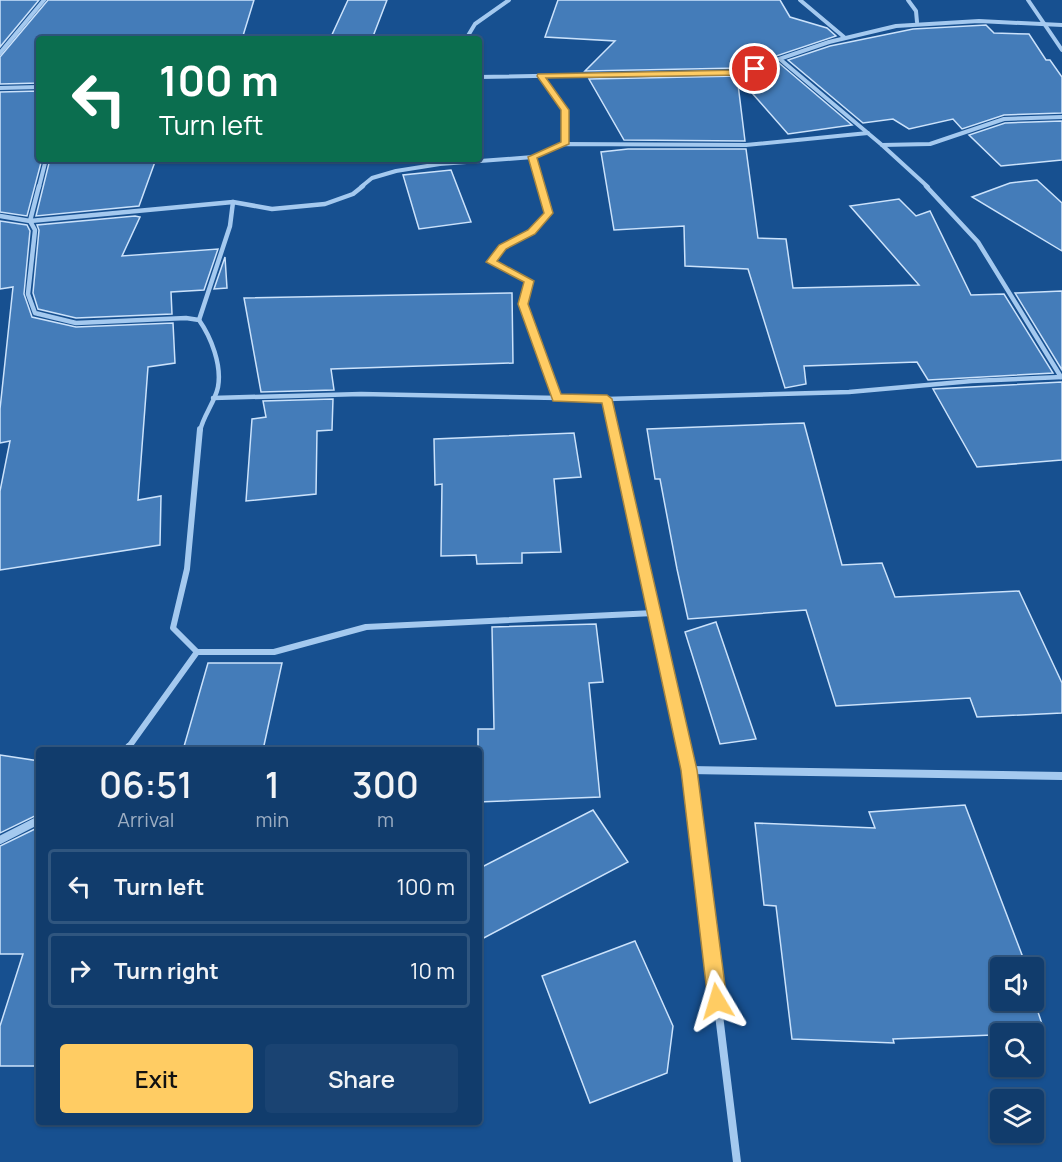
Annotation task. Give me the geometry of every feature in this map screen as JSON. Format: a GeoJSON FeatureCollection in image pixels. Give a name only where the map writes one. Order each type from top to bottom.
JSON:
{"type":"FeatureCollection","features":[{"type":"Feature","properties":{"kind":"street"},"geometry":{"type":"LineString","coordinates":[[0,53],[44,0]]}},
{"type":"Feature","properties":{"kind":"street"},"geometry":{"type":"LineString","coordinates":[[468,36],[475,24],[509,0]]}},
{"type":"Feature","properties":{"kind":"street"},"geometry":{"type":"LineString","coordinates":[[800,0],[844,37]]}},
{"type":"Feature","properties":{"kind":"street"},"geometry":{"type":"LineString","coordinates":[[908,0],[916,11],[917,22]]}},
{"type":"Feature","properties":{"kind":"street"},"geometry":{"type":"LineString","coordinates":[[1028,0],[1062,50]]}},
{"type":"Feature","properties":{"kind":"street"},"geometry":{"type":"LineString","coordinates":[[482,77],[741,72],[844,37],[917,22],[1062,25]]}},
{"type":"Feature","properties":{"kind":"street"},"geometry":{"type":"LineString","coordinates":[[213,398],[361,394],[607,399],[849,392],[972,381],[1062,377],[978,243],[934,193],[882,145],[781,60]]}},
{"type":"Feature","properties":{"kind":"street"},"geometry":{"type":"LineString","coordinates":[[541,76],[565,110],[565,144]]}},
{"type":"Feature","properties":{"kind":"street"},"geometry":{"type":"LineString","coordinates":[[0,88],[36,87]]}},
{"type":"Feature","properties":{"kind":"street"},"geometry":{"type":"LineString","coordinates":[[882,145],[930,144],[1004,119],[1062,117]]}},
{"type":"Feature","properties":{"kind":"street"},"geometry":{"type":"LineString","coordinates":[[482,161],[533,157],[565,144],[746,145],[868,133]]}},
{"type":"Feature","properties":{"kind":"street"},"geometry":{"type":"LineString","coordinates":[[533,157],[549,213],[532,232],[502,247],[491,262],[529,281],[523,304],[557,398]]}},
{"type":"Feature","properties":{"kind":"street"},"geometry":{"type":"LineString","coordinates":[[45,162],[30,221],[35,230],[28,294],[35,313],[76,322],[186,318],[199,320],[208,333],[217,364],[218,387],[200,428],[200,450],[187,569],[173,628],[197,652],[274,652],[366,627],[654,613]]}},
{"type":"Feature","properties":{"kind":"street"},"geometry":{"type":"LineString","coordinates":[[0,216],[30,221],[233,202],[272,209],[325,204],[353,194],[372,178],[396,171],[467,162]]}},
{"type":"Feature","properties":{"kind":"street"},"geometry":{"type":"LineString","coordinates":[[199,320],[230,226],[233,202]]}},
{"type":"Feature","properties":{"kind":"street"},"geometry":{"type":"LineString","coordinates":[[607,399],[689,770],[737,1162]]}},
{"type":"Feature","properties":{"kind":"street"},"geometry":{"type":"LineString","coordinates":[[129,747],[197,652]]}},
{"type":"Feature","properties":{"kind":"street"},"geometry":{"type":"LineString","coordinates":[[689,770],[1062,776]]}},
{"type":"Feature","properties":{"kind":"street"},"geometry":{"type":"LineString","coordinates":[[0,840],[36,822]]}},
{"type":"Feature","properties":{"kind":"building"},"geometry":{"type":"Polygon","coordinates":[[[0,0],[39,0],[0,47],[0,0]]]}},
{"type":"Feature","properties":{"kind":"building"},"geometry":{"type":"Polygon","coordinates":[[[48,0],[254,0],[243,36],[36,36],[36,83],[0,84],[0,57],[48,0]]]}},
{"type":"Feature","properties":{"kind":"building"},"geometry":{"type":"Polygon","coordinates":[[[348,0],[387,0],[373,36],[331,36],[348,0]]]}},
{"type":"Feature","properties":{"kind":"building"},"geometry":{"type":"Polygon","coordinates":[[[558,0],[780,0],[790,17],[827,28],[836,36],[740,68],[585,71],[615,41],[545,37],[558,0]]]}},
{"type":"Feature","properties":{"kind":"building"},"geometry":{"type":"Polygon","coordinates":[[[986,25],[994,33],[1029,34],[1046,60],[1050,60],[1062,77],[1062,113],[1004,115],[962,129],[953,119],[909,129],[893,119],[863,123],[788,60],[830,46],[913,29],[986,25]]]}},
{"type":"Feature","properties":{"kind":"building"},"geometry":{"type":"Polygon","coordinates":[[[779,63],[852,125],[788,134],[737,76],[779,63]]]}},
{"type":"Feature","properties":{"kind":"building"},"geometry":{"type":"Polygon","coordinates":[[[737,76],[745,141],[624,140],[589,79],[737,76]]]}},
{"type":"Feature","properties":{"kind":"building"},"geometry":{"type":"Polygon","coordinates":[[[36,91],[36,162],[41,162],[27,216],[0,212],[0,92],[36,91]]]}},
{"type":"Feature","properties":{"kind":"building"},"geometry":{"type":"Polygon","coordinates":[[[1062,121],[1062,160],[1001,166],[969,135],[1005,123],[1062,121]]]}},
{"type":"Feature","properties":{"kind":"building"},"geometry":{"type":"Polygon","coordinates":[[[628,149],[746,149],[758,238],[786,239],[793,288],[919,285],[850,206],[899,199],[916,216],[930,211],[971,295],[1004,294],[1053,373],[928,380],[917,362],[804,366],[806,384],[785,388],[748,269],[685,266],[684,226],[614,230],[601,152],[628,149]]]}},
{"type":"Feature","properties":{"kind":"building"},"geometry":{"type":"Polygon","coordinates":[[[49,162],[155,162],[139,206],[36,216],[49,162]]]}},
{"type":"Feature","properties":{"kind":"building"},"geometry":{"type":"Polygon","coordinates":[[[451,170],[471,222],[419,229],[403,175],[451,170]]]}},
{"type":"Feature","properties":{"kind":"building"},"geometry":{"type":"Polygon","coordinates":[[[1037,180],[1062,203],[1062,251],[972,197],[1010,183],[1037,180]]]}},
{"type":"Feature","properties":{"kind":"building"},"geometry":{"type":"Polygon","coordinates":[[[140,217],[122,256],[218,249],[204,290],[171,292],[172,314],[76,318],[38,309],[33,293],[39,230],[37,225],[140,217]]]}},
{"type":"Feature","properties":{"kind":"building"},"geometry":{"type":"Polygon","coordinates":[[[0,221],[27,225],[30,231],[24,294],[32,317],[76,327],[173,323],[175,363],[148,367],[138,500],[161,496],[160,545],[0,570],[0,491],[10,441],[0,443],[0,409],[13,287],[0,289],[0,221]]]}},
{"type":"Feature","properties":{"kind":"building"},"geometry":{"type":"Polygon","coordinates":[[[225,257],[227,288],[214,289],[225,257]]]}},
{"type":"Feature","properties":{"kind":"building"},"geometry":{"type":"Polygon","coordinates":[[[1062,291],[1062,370],[1015,293],[1062,291]]]}},
{"type":"Feature","properties":{"kind":"building"},"geometry":{"type":"Polygon","coordinates":[[[512,293],[513,363],[331,369],[334,390],[261,392],[244,298],[512,293]]]}},
{"type":"Feature","properties":{"kind":"building"},"geometry":{"type":"Polygon","coordinates":[[[1062,382],[1062,460],[977,467],[933,389],[1062,382]]]}},
{"type":"Feature","properties":{"kind":"building"},"geometry":{"type":"Polygon","coordinates":[[[333,399],[332,430],[317,431],[316,494],[246,501],[252,419],[266,417],[263,401],[333,399]]]}},
{"type":"Feature","properties":{"kind":"building"},"geometry":{"type":"Polygon","coordinates":[[[804,423],[842,565],[882,563],[895,597],[1019,591],[1062,683],[1062,713],[977,717],[970,698],[836,706],[806,610],[688,619],[660,479],[655,479],[647,429],[804,423]]]}},
{"type":"Feature","properties":{"kind":"building"},"geometry":{"type":"Polygon","coordinates":[[[574,433],[581,477],[554,479],[561,552],[522,553],[522,563],[477,564],[476,555],[441,556],[442,484],[435,485],[434,439],[574,433]]]}},
{"type":"Feature","properties":{"kind":"building"},"geometry":{"type":"Polygon","coordinates":[[[716,622],[756,739],[720,744],[685,632],[716,622]]]}},
{"type":"Feature","properties":{"kind":"building"},"geometry":{"type":"Polygon","coordinates":[[[596,624],[603,682],[589,683],[600,797],[482,802],[482,747],[478,747],[478,729],[494,729],[492,627],[596,624]]]}},
{"type":"Feature","properties":{"kind":"building"},"geometry":{"type":"Polygon","coordinates":[[[208,663],[282,663],[264,747],[184,747],[208,663]]]}},
{"type":"Feature","properties":{"kind":"building"},"geometry":{"type":"Polygon","coordinates":[[[0,755],[36,761],[36,815],[0,833],[0,755]]]}},
{"type":"Feature","properties":{"kind":"building"},"geometry":{"type":"Polygon","coordinates":[[[965,805],[1023,957],[990,957],[990,1011],[1038,1011],[1042,1023],[990,1023],[990,1035],[893,1039],[894,1043],[792,1039],[776,906],[764,905],[755,823],[875,828],[869,812],[965,805]]]}},
{"type":"Feature","properties":{"kind":"building"},"geometry":{"type":"Polygon","coordinates":[[[593,810],[628,862],[482,939],[482,867],[593,810]]]}},
{"type":"Feature","properties":{"kind":"building"},"geometry":{"type":"Polygon","coordinates":[[[36,828],[36,1066],[0,1066],[0,1026],[23,954],[0,954],[0,846],[36,828]]]}},
{"type":"Feature","properties":{"kind":"building"},"geometry":{"type":"Polygon","coordinates":[[[635,941],[673,1026],[667,1073],[590,1103],[542,976],[635,941]]]}},
{"type":"Feature","properties":{"kind":"route"},"geometry":{"type":"LineString","coordinates":[[717,1001],[689,770],[607,399],[557,398],[523,304],[529,281],[491,262],[502,247],[532,232],[549,213],[533,157],[565,144],[565,110],[541,76],[741,72],[755,69]]}}]}
